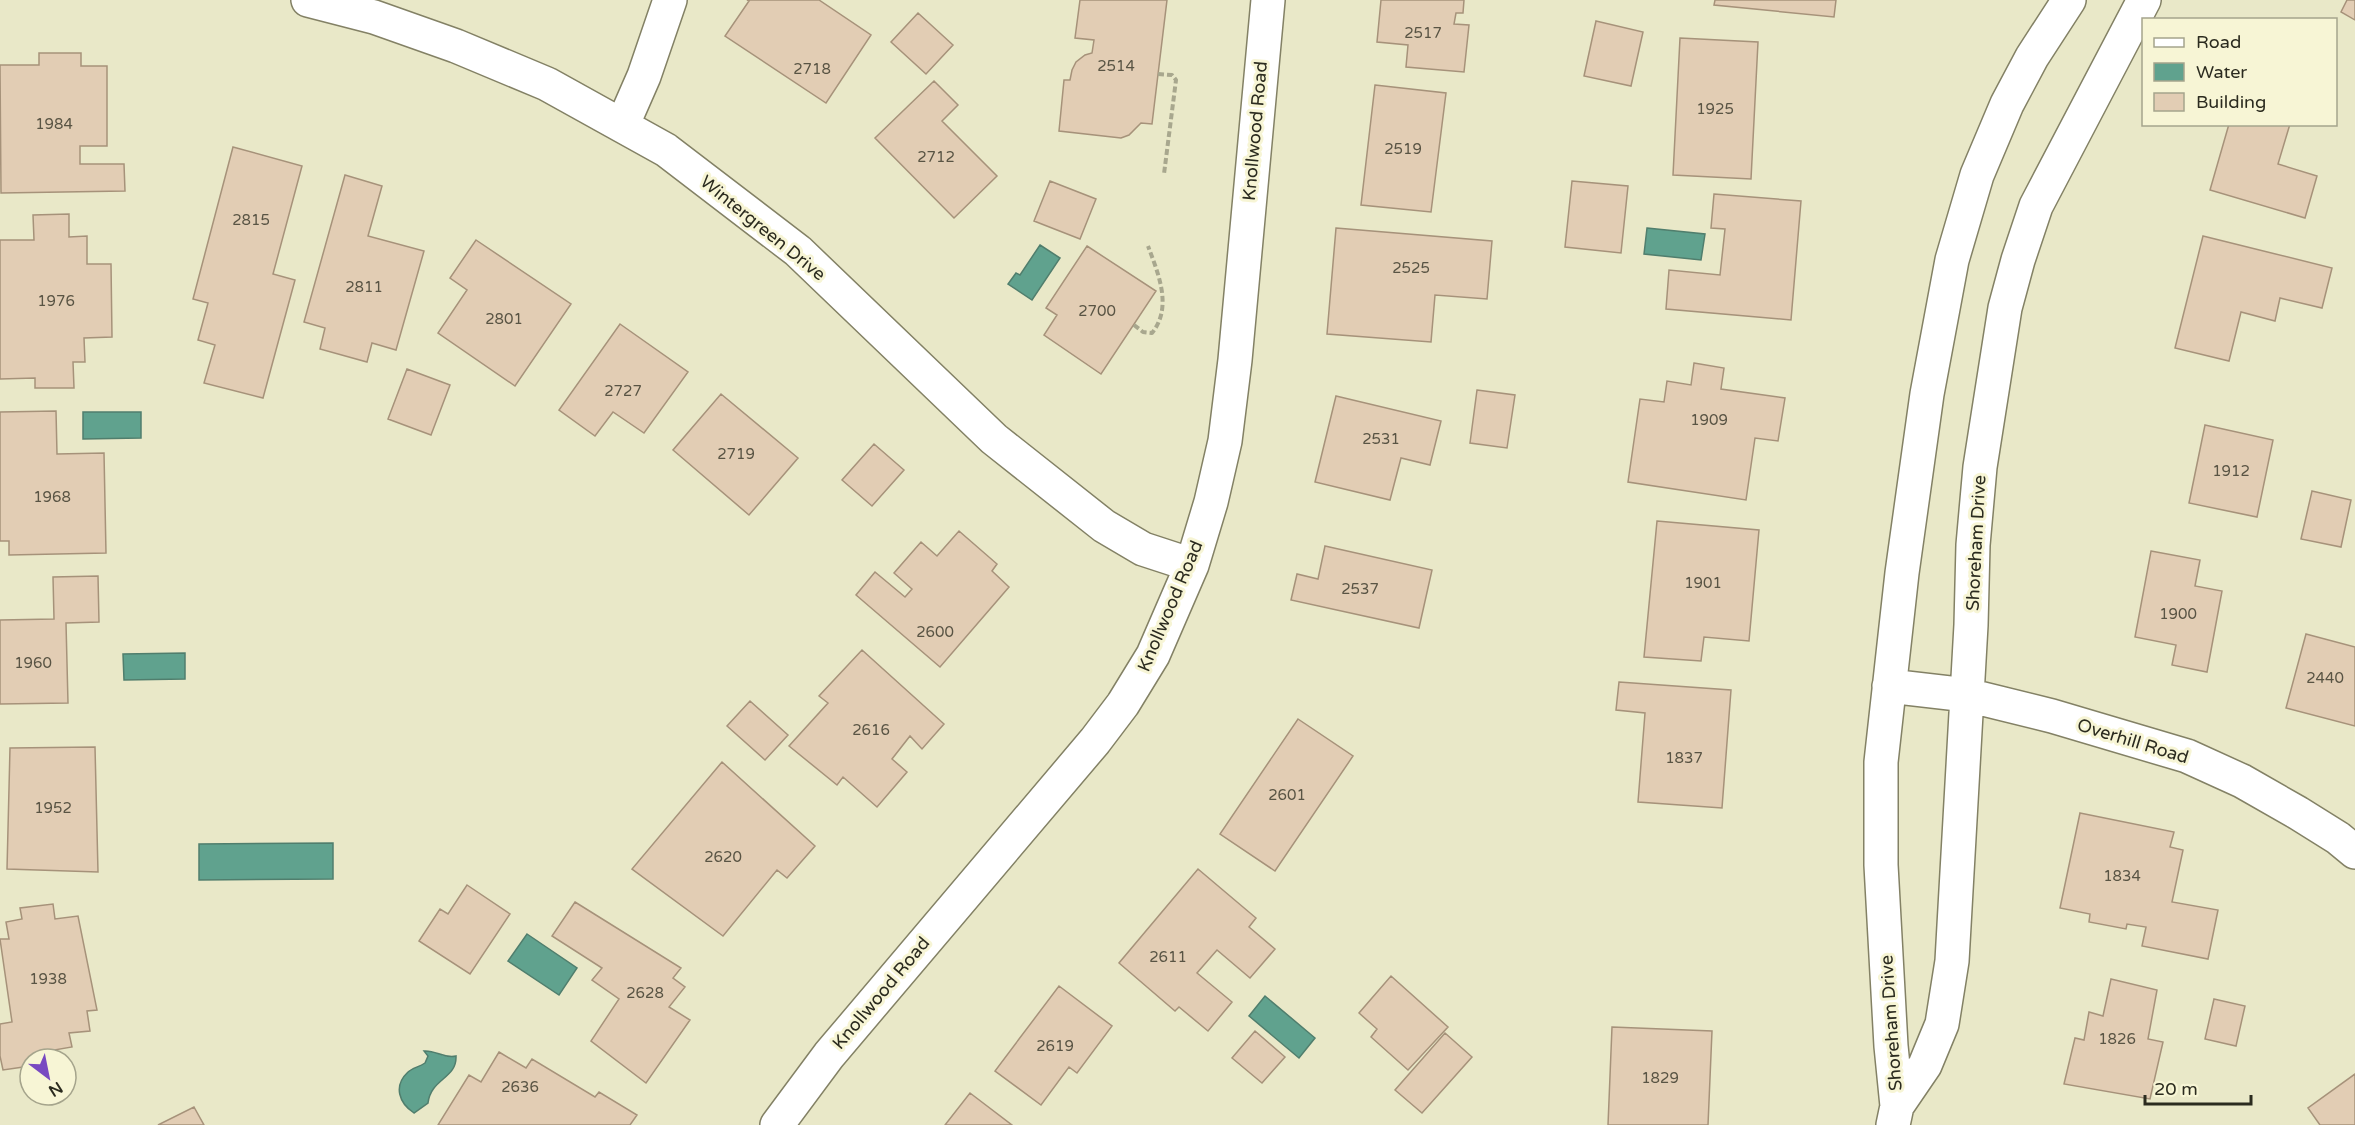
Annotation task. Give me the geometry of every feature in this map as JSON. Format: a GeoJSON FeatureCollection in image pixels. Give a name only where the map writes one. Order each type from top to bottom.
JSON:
{"type":"FeatureCollection","features":[{"type":"Feature","properties":{"kind":"street","name":"Wintergreen Drive"},"geometry":{"type":"LineString","coordinates":[[308,0],[374,17],[461,48],[547,84],[623,124],[666,150],[798,251],[994,439],[1104,526],[1143,549],[1192,565]]}},
{"type":"Feature","properties":{"kind":"street"},"geometry":{"type":"LineString","coordinates":[[623,124],[644,76],[670,0]]}},
{"type":"Feature","properties":{"kind":"street","name":"Knollwood Road"},"geometry":{"type":"LineString","coordinates":[[777,1125],[829,1055],[1095,741],[1123,704],[1153,655],[1192,565],[1211,502],[1225,441],[1235,360],[1268,0]]}},
{"type":"Feature","properties":{"kind":"street","name":"Shoreham Drive"},"geometry":{"type":"LineString","coordinates":[[1895,1115],[1880,849],[1881,762],[1904,562],[1927,394],[1952,260],[1977,176],[2007,104],[2032,57],[2069,0]]}},
{"type":"Feature","properties":{"kind":"street","name":"Shoreham Drive"},"geometry":{"type":"LineString","coordinates":[[1895,1115],[1925,1065],[1942,1024],[1953,961],[1973,545],[1979,480],[2009,292],[2036,206],[2144,0]]}},
{"type":"Feature","properties":{"kind":"street","name":"Overhill Road"},"geometry":{"type":"LineString","coordinates":[[1889,686],[1967,695],[2052,716],[2187,756],[2242,781],[2338,838],[2355,852]]}},
{"type":"Feature","properties":{"kind":"path"},"geometry":{"type":"LineString","coordinates":[[1158,74],[1172,75],[1176,81],[1164,174]]}},
{"type":"Feature","properties":{"kind":"path"},"geometry":{"type":"LineString","coordinates":[[1134,325],[1143,332],[1152,333],[1156,328],[1162,303],[1162,286],[1148,246]]}},
{"type":"Feature","properties":{"kind":"water"},"geometry":{"type":"Polygon","coordinates":[[[1647,228],[1705,234],[1701,260],[1644,254],[1647,228]]]}},
{"type":"Feature","properties":{"kind":"water"},"geometry":{"type":"Polygon","coordinates":[[[1040,245],[1060,258],[1032,300],[1008,284],[1016,273],[1020,275],[1040,245]]]}},
{"type":"Feature","properties":{"kind":"water"},"geometry":{"type":"Polygon","coordinates":[[[83,412],[141,412],[141,438],[83,439],[83,412]]]}},
{"type":"Feature","properties":{"kind":"water"},"geometry":{"type":"Polygon","coordinates":[[[185,653],[185,679],[124,680],[123,654],[185,653]]]}},
{"type":"Feature","properties":{"kind":"water"},"geometry":{"type":"Polygon","coordinates":[[[333,843],[333,879],[199,880],[199,844],[333,843]]]}},
{"type":"Feature","properties":{"kind":"water"},"geometry":{"type":"Polygon","coordinates":[[[527,934],[577,968],[559,995],[508,961],[527,934]]]}},
{"type":"Feature","properties":{"kind":"water"},"geometry":{"type":"Polygon","coordinates":[[[1265,996],[1315,1038],[1299,1058],[1249,1016],[1265,996]]]}},
{"type":"Feature","properties":{"kind":"water"},"geometry":{"type":"Polygon","coordinates":[[[424,1051],[456,1056],[455,1064],[434,1088],[428,1103],[414,1113],[402,1099],[399,1088],[403,1077],[408,1072],[425,1063],[428,1056],[424,1051]]]}},
{"type":"Feature","properties":{"kind":"building"},"geometry":{"type":"Polygon","coordinates":[[[747,0],[819,0],[871,35],[826,103],[725,36],[749,1],[747,0]]]}},
{"type":"Feature","properties":{"kind":"building"},"geometry":{"type":"Polygon","coordinates":[[[1080,0],[1167,0],[1152,124],[1141,123],[1129,135],[1121,138],[1059,131],[1064,80],[1070,80],[1076,62],[1092,53],[1094,40],[1075,38],[1080,0]]]}},
{"type":"Feature","properties":{"kind":"building"},"geometry":{"type":"Polygon","coordinates":[[[1381,0],[1464,0],[1463,13],[1456,13],[1454,24],[1469,25],[1464,72],[1406,67],[1408,45],[1377,42],[1381,0]]]}},
{"type":"Feature","properties":{"kind":"building"},"geometry":{"type":"Polygon","coordinates":[[[1715,0],[1836,0],[1834,17],[1714,5],[1715,0]]]}},
{"type":"Feature","properties":{"kind":"building"},"geometry":{"type":"Polygon","coordinates":[[[2347,0],[2355,0],[2355,20],[2341,12],[2347,0]]]}},
{"type":"Feature","properties":{"kind":"building"},"geometry":{"type":"Polygon","coordinates":[[[918,13],[953,45],[926,74],[891,42],[918,13]]]}},
{"type":"Feature","properties":{"kind":"building"},"geometry":{"type":"Polygon","coordinates":[[[1596,21],[1643,32],[1631,86],[1584,76],[1596,21]]]}},
{"type":"Feature","properties":{"kind":"building"},"geometry":{"type":"Polygon","coordinates":[[[1680,38],[1758,42],[1751,179],[1673,175],[1680,38]]]}},
{"type":"Feature","properties":{"kind":"building"},"geometry":{"type":"Polygon","coordinates":[[[39,53],[81,53],[81,66],[107,66],[107,146],[80,146],[80,164],[124,164],[125,191],[1,193],[0,65],[39,65],[39,53]]]}},
{"type":"Feature","properties":{"kind":"building"},"geometry":{"type":"Polygon","coordinates":[[[934,81],[958,105],[942,121],[997,176],[954,218],[875,138],[934,81]]]}},
{"type":"Feature","properties":{"kind":"building"},"geometry":{"type":"Polygon","coordinates":[[[1375,85],[1446,93],[1431,212],[1361,205],[1375,85]]]}},
{"type":"Feature","properties":{"kind":"building"},"geometry":{"type":"Polygon","coordinates":[[[2228,126],[2289,126],[2278,164],[2317,176],[2305,218],[2210,190],[2228,126]]]}},
{"type":"Feature","properties":{"kind":"building"},"geometry":{"type":"Polygon","coordinates":[[[233,147],[302,166],[273,274],[295,280],[263,398],[204,383],[215,345],[198,340],[208,303],[193,299],[233,147]]]}},
{"type":"Feature","properties":{"kind":"building"},"geometry":{"type":"Polygon","coordinates":[[[345,175],[382,186],[368,236],[424,251],[396,350],[372,343],[367,362],[320,349],[325,328],[304,322],[345,175]]]}},
{"type":"Feature","properties":{"kind":"building"},"geometry":{"type":"Polygon","coordinates":[[[1050,181],[1096,199],[1080,239],[1034,221],[1050,181]]]}},
{"type":"Feature","properties":{"kind":"building"},"geometry":{"type":"Polygon","coordinates":[[[1572,181],[1628,186],[1621,253],[1565,247],[1572,181]]]}},
{"type":"Feature","properties":{"kind":"building"},"geometry":{"type":"Polygon","coordinates":[[[1714,194],[1801,201],[1791,320],[1666,309],[1669,270],[1720,275],[1725,229],[1711,228],[1714,194]]]}},
{"type":"Feature","properties":{"kind":"building"},"geometry":{"type":"Polygon","coordinates":[[[69,214],[69,237],[87,236],[87,264],[111,264],[112,337],[84,338],[85,362],[73,362],[74,388],[35,388],[35,378],[0,379],[0,240],[34,240],[33,215],[69,214]]]}},
{"type":"Feature","properties":{"kind":"building"},"geometry":{"type":"Polygon","coordinates":[[[1336,228],[1492,241],[1487,299],[1435,295],[1431,342],[1327,334],[1336,228]]]}},
{"type":"Feature","properties":{"kind":"building"},"geometry":{"type":"Polygon","coordinates":[[[2203,236],[2332,268],[2322,308],[2280,298],[2275,321],[2241,312],[2229,361],[2175,348],[2203,236]]]}},
{"type":"Feature","properties":{"kind":"building"},"geometry":{"type":"Polygon","coordinates":[[[476,240],[571,304],[515,386],[438,333],[467,290],[450,278],[476,240]]]}},
{"type":"Feature","properties":{"kind":"building"},"geometry":{"type":"Polygon","coordinates":[[[1087,246],[1156,291],[1101,374],[1044,335],[1057,315],[1046,308],[1087,246]]]}},
{"type":"Feature","properties":{"kind":"building"},"geometry":{"type":"Polygon","coordinates":[[[620,324],[688,372],[644,433],[613,412],[595,436],[559,410],[620,324]]]}},
{"type":"Feature","properties":{"kind":"building"},"geometry":{"type":"Polygon","coordinates":[[[1694,363],[1724,368],[1721,389],[1785,398],[1778,441],[1755,438],[1746,500],[1628,482],[1640,399],[1664,402],[1667,381],[1691,385],[1694,363]]]}},
{"type":"Feature","properties":{"kind":"building"},"geometry":{"type":"Polygon","coordinates":[[[407,369],[450,385],[431,435],[388,419],[407,369]]]}},
{"type":"Feature","properties":{"kind":"building"},"geometry":{"type":"Polygon","coordinates":[[[1477,390],[1515,395],[1507,448],[1470,443],[1477,390]]]}},
{"type":"Feature","properties":{"kind":"building"},"geometry":{"type":"Polygon","coordinates":[[[721,394],[798,458],[749,515],[673,450],[721,394]]]}},
{"type":"Feature","properties":{"kind":"building"},"geometry":{"type":"Polygon","coordinates":[[[1336,396],[1441,421],[1430,465],[1401,458],[1390,500],[1315,482],[1336,396]]]}},
{"type":"Feature","properties":{"kind":"building"},"geometry":{"type":"Polygon","coordinates":[[[56,411],[57,454],[104,453],[106,553],[9,555],[9,541],[0,541],[0,412],[56,411]]]}},
{"type":"Feature","properties":{"kind":"building"},"geometry":{"type":"Polygon","coordinates":[[[2205,425],[2273,440],[2257,517],[2189,503],[2205,425]]]}},
{"type":"Feature","properties":{"kind":"building"},"geometry":{"type":"Polygon","coordinates":[[[874,444],[904,470],[872,506],[842,480],[874,444]]]}},
{"type":"Feature","properties":{"kind":"building"},"geometry":{"type":"Polygon","coordinates":[[[2312,491],[2351,500],[2341,547],[2301,539],[2312,491]]]}},
{"type":"Feature","properties":{"kind":"building"},"geometry":{"type":"Polygon","coordinates":[[[1657,521],[1759,530],[1749,641],[1704,637],[1701,661],[1644,657],[1657,521]]]}},
{"type":"Feature","properties":{"kind":"building"},"geometry":{"type":"Polygon","coordinates":[[[959,531],[997,564],[992,571],[1009,587],[940,667],[856,595],[875,572],[905,597],[912,589],[894,573],[921,542],[937,556],[959,531]]]}},
{"type":"Feature","properties":{"kind":"building"},"geometry":{"type":"Polygon","coordinates":[[[1325,546],[1432,570],[1419,628],[1291,600],[1297,574],[1318,579],[1325,546]]]}},
{"type":"Feature","properties":{"kind":"building"},"geometry":{"type":"Polygon","coordinates":[[[2151,551],[2200,560],[2195,586],[2222,591],[2207,672],[2172,665],[2176,645],[2135,637],[2151,551]]]}},
{"type":"Feature","properties":{"kind":"building"},"geometry":{"type":"Polygon","coordinates":[[[98,576],[99,622],[66,623],[68,703],[0,704],[0,620],[54,619],[53,577],[98,576]]]}},
{"type":"Feature","properties":{"kind":"building"},"geometry":{"type":"Polygon","coordinates":[[[2306,634],[2355,647],[2355,726],[2286,708],[2306,634]]]}},
{"type":"Feature","properties":{"kind":"building"},"geometry":{"type":"Polygon","coordinates":[[[862,650],[944,724],[922,749],[910,736],[892,759],[907,772],[877,807],[843,777],[837,785],[789,746],[828,703],[819,696],[862,650]]]}},
{"type":"Feature","properties":{"kind":"building"},"geometry":{"type":"Polygon","coordinates":[[[1619,682],[1731,690],[1722,808],[1638,802],[1645,713],[1616,710],[1619,682]]]}},
{"type":"Feature","properties":{"kind":"building"},"geometry":{"type":"Polygon","coordinates":[[[750,701],[788,735],[765,760],[727,726],[750,701]]]}},
{"type":"Feature","properties":{"kind":"building"},"geometry":{"type":"Polygon","coordinates":[[[1298,719],[1353,756],[1275,871],[1220,834],[1298,719]]]}},
{"type":"Feature","properties":{"kind":"building"},"geometry":{"type":"Polygon","coordinates":[[[95,747],[98,872],[7,869],[10,748],[95,747]]]}},
{"type":"Feature","properties":{"kind":"building"},"geometry":{"type":"Polygon","coordinates":[[[722,762],[815,846],[787,878],[777,870],[723,936],[632,869],[722,762]]]}},
{"type":"Feature","properties":{"kind":"building"},"geometry":{"type":"Polygon","coordinates":[[[2080,813],[2174,832],[2170,847],[2183,850],[2172,902],[2218,910],[2208,959],[2142,946],[2146,927],[2127,924],[2126,929],[2089,922],[2090,914],[2060,908],[2080,813]]]}},
{"type":"Feature","properties":{"kind":"building"},"geometry":{"type":"Polygon","coordinates":[[[1198,869],[1256,918],[1249,927],[1275,949],[1250,978],[1217,950],[1197,973],[1232,1002],[1208,1031],[1179,1007],[1175,1011],[1119,963],[1198,869]]]}},
{"type":"Feature","properties":{"kind":"building"},"geometry":{"type":"Polygon","coordinates":[[[467,885],[510,914],[470,974],[419,941],[440,909],[448,914],[467,885]]]}},
{"type":"Feature","properties":{"kind":"building"},"geometry":{"type":"Polygon","coordinates":[[[575,902],[681,968],[673,978],[685,987],[669,1007],[690,1020],[646,1083],[591,1041],[619,999],[592,980],[602,968],[552,936],[575,902]]]}},
{"type":"Feature","properties":{"kind":"building"},"geometry":{"type":"Polygon","coordinates":[[[53,904],[55,919],[78,916],[97,1010],[87,1011],[90,1031],[69,1033],[72,1047],[18,1047],[18,1068],[3,1070],[0,1056],[0,1024],[12,1022],[0,939],[9,939],[6,922],[22,919],[20,908],[53,904]]]}},
{"type":"Feature","properties":{"kind":"building"},"geometry":{"type":"Polygon","coordinates":[[[1391,976],[1448,1027],[1408,1070],[1371,1037],[1377,1029],[1359,1013],[1391,976]]]}},
{"type":"Feature","properties":{"kind":"building"},"geometry":{"type":"Polygon","coordinates":[[[2111,979],[2157,990],[2148,1039],[2163,1042],[2150,1099],[2064,1084],[2075,1038],[2084,1040],[2089,1012],[2103,1016],[2111,979]]]}},
{"type":"Feature","properties":{"kind":"building"},"geometry":{"type":"Polygon","coordinates":[[[1059,986],[1112,1026],[1077,1073],[1069,1067],[1041,1105],[995,1071],[1059,986]]]}},
{"type":"Feature","properties":{"kind":"building"},"geometry":{"type":"Polygon","coordinates":[[[2214,999],[2245,1006],[2236,1046],[2205,1039],[2214,999]]]}},
{"type":"Feature","properties":{"kind":"building"},"geometry":{"type":"Polygon","coordinates":[[[1612,1027],[1712,1031],[1708,1125],[1608,1125],[1612,1027]]]}},
{"type":"Feature","properties":{"kind":"building"},"geometry":{"type":"Polygon","coordinates":[[[1255,1031],[1285,1057],[1262,1083],[1232,1058],[1255,1031]]]}},
{"type":"Feature","properties":{"kind":"building"},"geometry":{"type":"Polygon","coordinates":[[[1445,1033],[1472,1057],[1422,1113],[1395,1090],[1445,1033]]]}},
{"type":"Feature","properties":{"kind":"building"},"geometry":{"type":"Polygon","coordinates":[[[499,1052],[526,1068],[532,1059],[595,1097],[599,1092],[637,1115],[630,1125],[438,1125],[469,1075],[481,1082],[499,1052]]]}},
{"type":"Feature","properties":{"kind":"building"},"geometry":{"type":"Polygon","coordinates":[[[2355,1074],[2355,1125],[2320,1125],[2308,1108],[2355,1074]]]}},
{"type":"Feature","properties":{"kind":"building"},"geometry":{"type":"Polygon","coordinates":[[[970,1093],[1012,1125],[945,1125],[970,1093]]]}},
{"type":"Feature","properties":{"kind":"building"},"geometry":{"type":"Polygon","coordinates":[[[194,1107],[204,1125],[158,1125],[194,1107]]]}}]}
